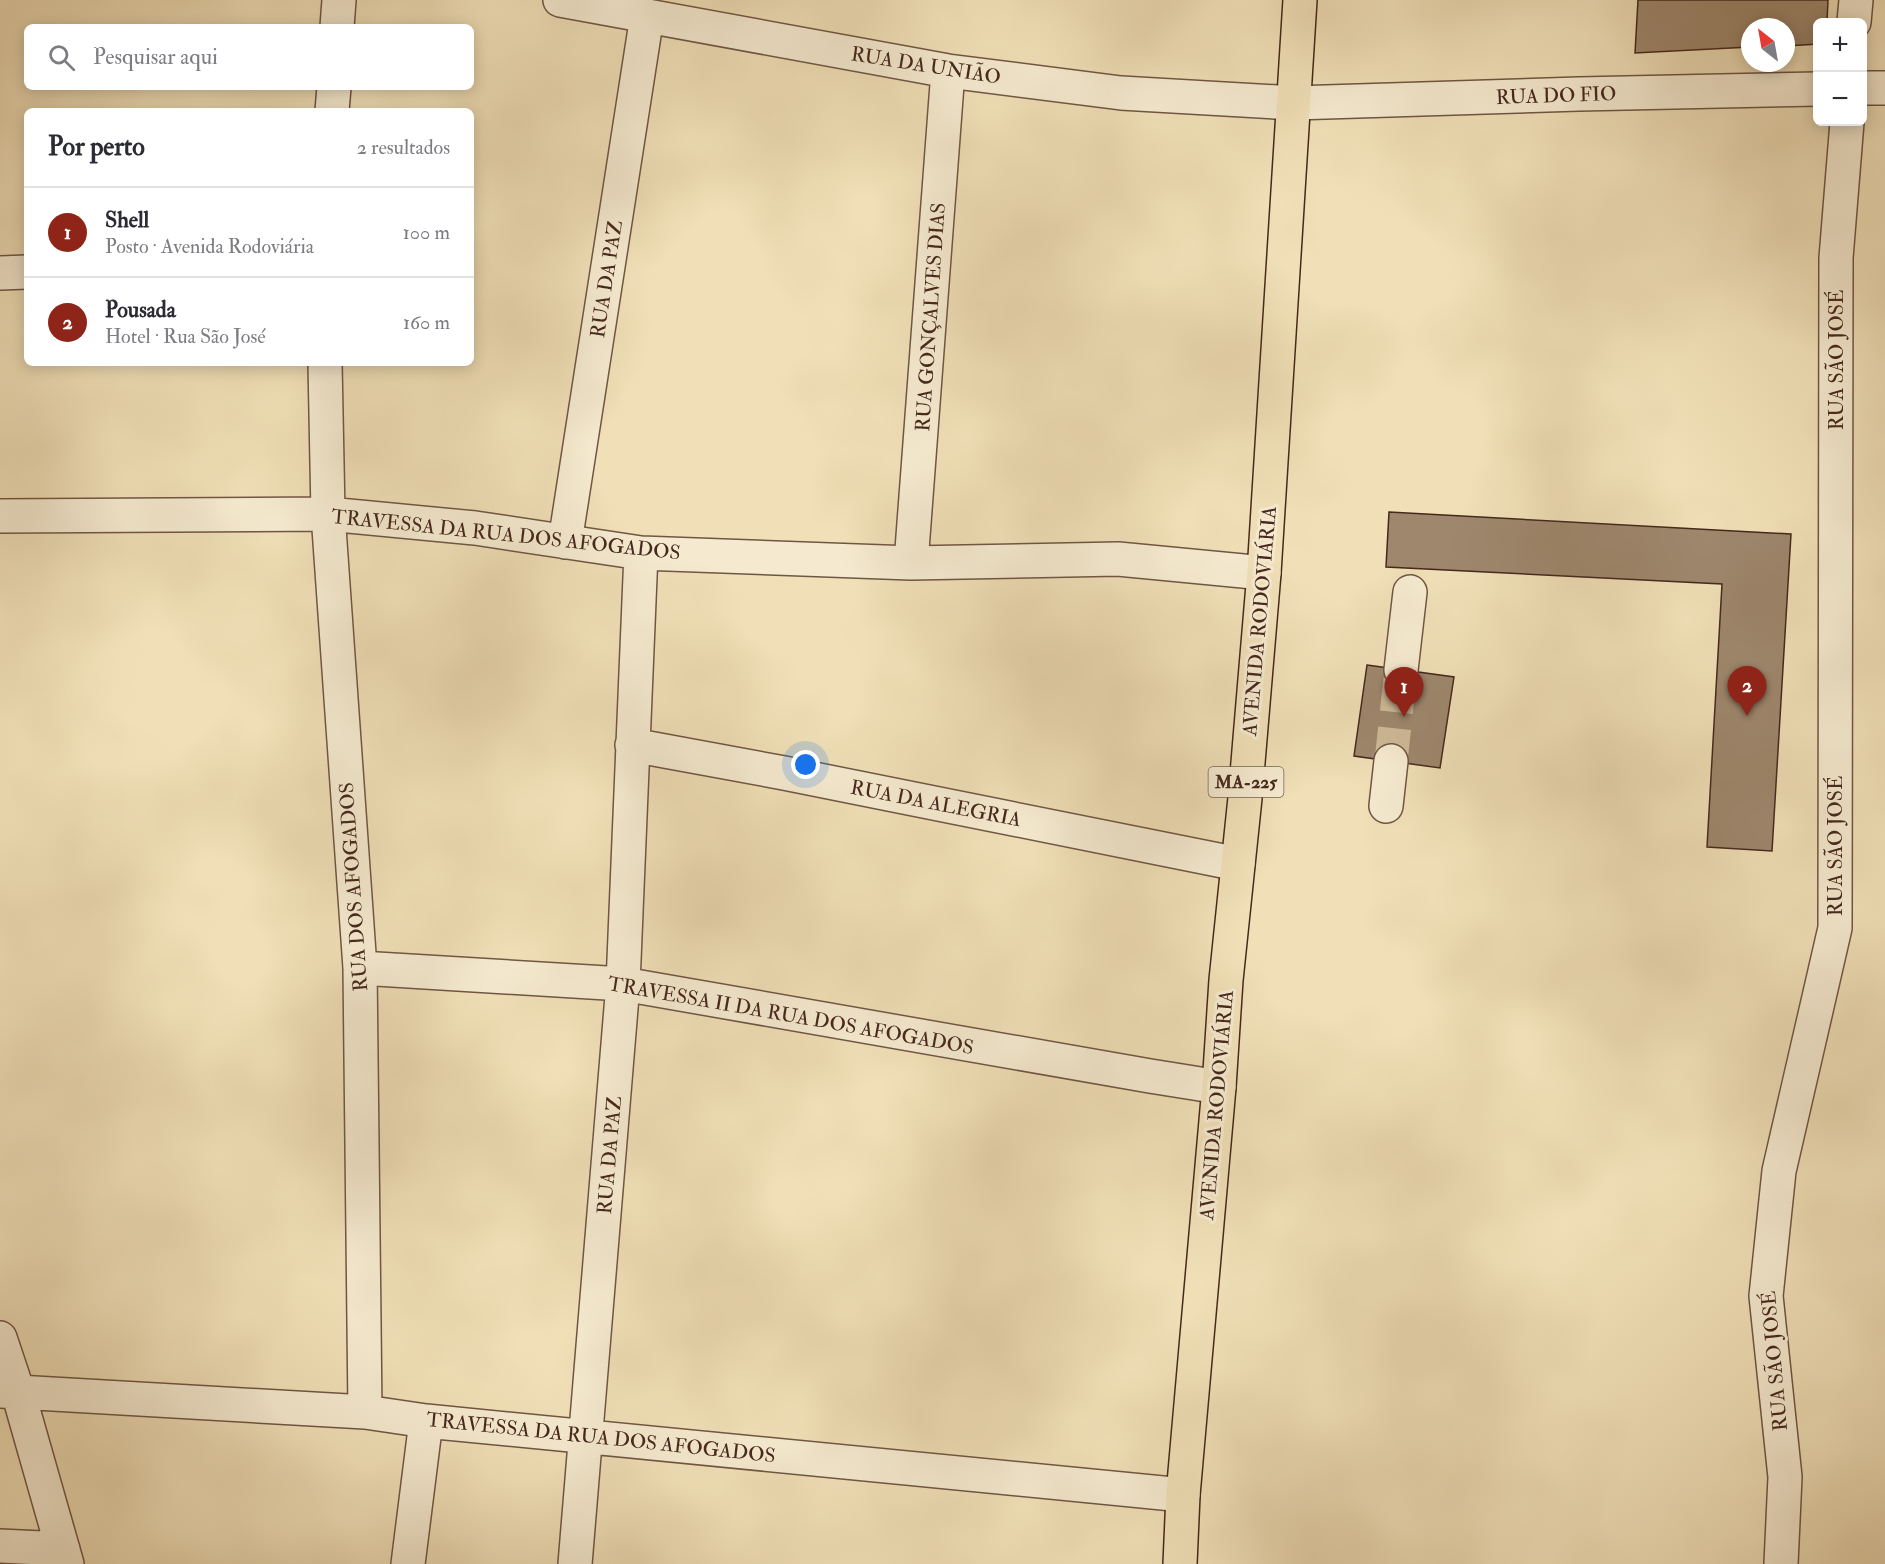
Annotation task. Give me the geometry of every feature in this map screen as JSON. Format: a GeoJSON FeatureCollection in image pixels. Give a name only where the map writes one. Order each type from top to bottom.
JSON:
{"type":"FeatureCollection","features":[{"type":"Feature","properties":{"kind":"highway","name":"AVENIDA RODOVIÁRIA"},"geometry":{"type":"LineString","coordinates":[[1180,1564],[1226,981],[1264,573],[1300,0]]}},
{"type":"Feature","properties":{"kind":"street"},"geometry":{"type":"LineString","coordinates":[[337,24],[339,0]]}},
{"type":"Feature","properties":{"kind":"street","name":"RUA DA UNIÃO"},"geometry":{"type":"LineString","coordinates":[[560,0],[948,71],[1121,93],[1294,103]]}},
{"type":"Feature","properties":{"kind":"street"},"geometry":{"type":"LineString","coordinates":[[1854,18],[1856,0]]}},
{"type":"Feature","properties":{"kind":"street","name":"RUA DA PAZ"},"geometry":{"type":"LineString","coordinates":[[566,542],[647,16]]}},
{"type":"Feature","properties":{"kind":"street","name":"RUA GONÇALVES DIAS"},"geometry":{"type":"LineString","coordinates":[[911,563],[948,71]]}},
{"type":"Feature","properties":{"kind":"street"},"geometry":{"type":"LineString","coordinates":[[1867,88],[1885,88]]}},
{"type":"Feature","properties":{"kind":"street"},"geometry":{"type":"LineString","coordinates":[[332,108],[334,90]]}},
{"type":"Feature","properties":{"kind":"street","name":"RUA DO FIO"},"geometry":{"type":"LineString","coordinates":[[1294,103],[1568,94],[1813,90]]}},
{"type":"Feature","properties":{"kind":"street","name":"RUA SÃO JOSÉ"},"geometry":{"type":"LineString","coordinates":[[1781,1564],[1785,1477],[1766,1296],[1779,1171],[1835,928],[1836,258],[1847,126]]}},
{"type":"Feature","properties":{"kind":"street"},"geometry":{"type":"LineString","coordinates":[[0,273],[24,272]]}},
{"type":"Feature","properties":{"kind":"street","name":"RUA DOS AFOGADOS"},"geometry":{"type":"LineString","coordinates":[[325,366],[328,514],[360,968],[365,1412]]}},
{"type":"Feature","properties":{"kind":"street","name":"TRAVESSA DA RUA DOS AFOGADOS"},"geometry":{"type":"LineString","coordinates":[[0,516],[328,514],[475,528],[641,553],[911,563],[1118,559],[1264,573]]}},
{"type":"Feature","properties":{"kind":"street","name":"RUA DA PAZ"},"geometry":{"type":"LineString","coordinates":[[575,1564],[623,984],[641,553]]}},
{"type":"Feature","properties":{"kind":"street"},"geometry":{"type":"LineString","coordinates":[[1401,670],[1410,592]]}},
{"type":"Feature","properties":{"kind":"street","name":"RUA DA ALEGRIA"},"geometry":{"type":"LineString","coordinates":[[632,745],[784,773],[1238,864]]}},
{"type":"Feature","properties":{"kind":"street"},"geometry":{"type":"LineString","coordinates":[[1386,806],[1391,761]]}},
{"type":"Feature","properties":{"kind":"street","name":"TRAVESSA II DA RUA DOS AFOGADOS"},"geometry":{"type":"LineString","coordinates":[[360,968],[623,984],[1219,1087]]}},
{"type":"Feature","properties":{"kind":"street"},"geometry":{"type":"LineString","coordinates":[[0,1338],[9,1391],[65,1557],[0,1546]]}},
{"type":"Feature","properties":{"kind":"street","name":"TRAVESSA DA RUA DOS AFOGADOS"},"geometry":{"type":"LineString","coordinates":[[9,1391],[365,1412],[426,1420],[1184,1495]]}},
{"type":"Feature","properties":{"kind":"street"},"geometry":{"type":"LineString","coordinates":[[408,1564],[426,1420]]}},
{"type":"Feature","properties":{"kind":"building"},"geometry":{"type":"Polygon","coordinates":[[[1638,0],[1828,0],[1827,18],[1813,18],[1813,44],[1795,45],[1795,18],[1741,18],[1741,47],[1635,53],[1638,0]]]}},
{"type":"Feature","properties":{"kind":"building"},"geometry":{"type":"Polygon","coordinates":[[[1389,512],[1791,534],[1772,851],[1707,847],[1722,584],[1386,567],[1389,512]]]}},
{"type":"Feature","properties":{"kind":"building"},"geometry":{"type":"Polygon","coordinates":[[[1367,665],[1454,677],[1440,768],[1354,756],[1367,665]]]}},
{"type":"Feature","properties":{"kind":"tunnel"},"geometry":{"type":"LineString","coordinates":[[1391,761],[1401,670]]}},
{"type":"Feature","properties":{"kind":"place","name":"Pousada"},"geometry":{"type":"Point","coordinates":[1747,716]}},
{"type":"Feature","properties":{"kind":"place","name":"Shell"},"geometry":{"type":"Point","coordinates":[1404,717]}}]}
